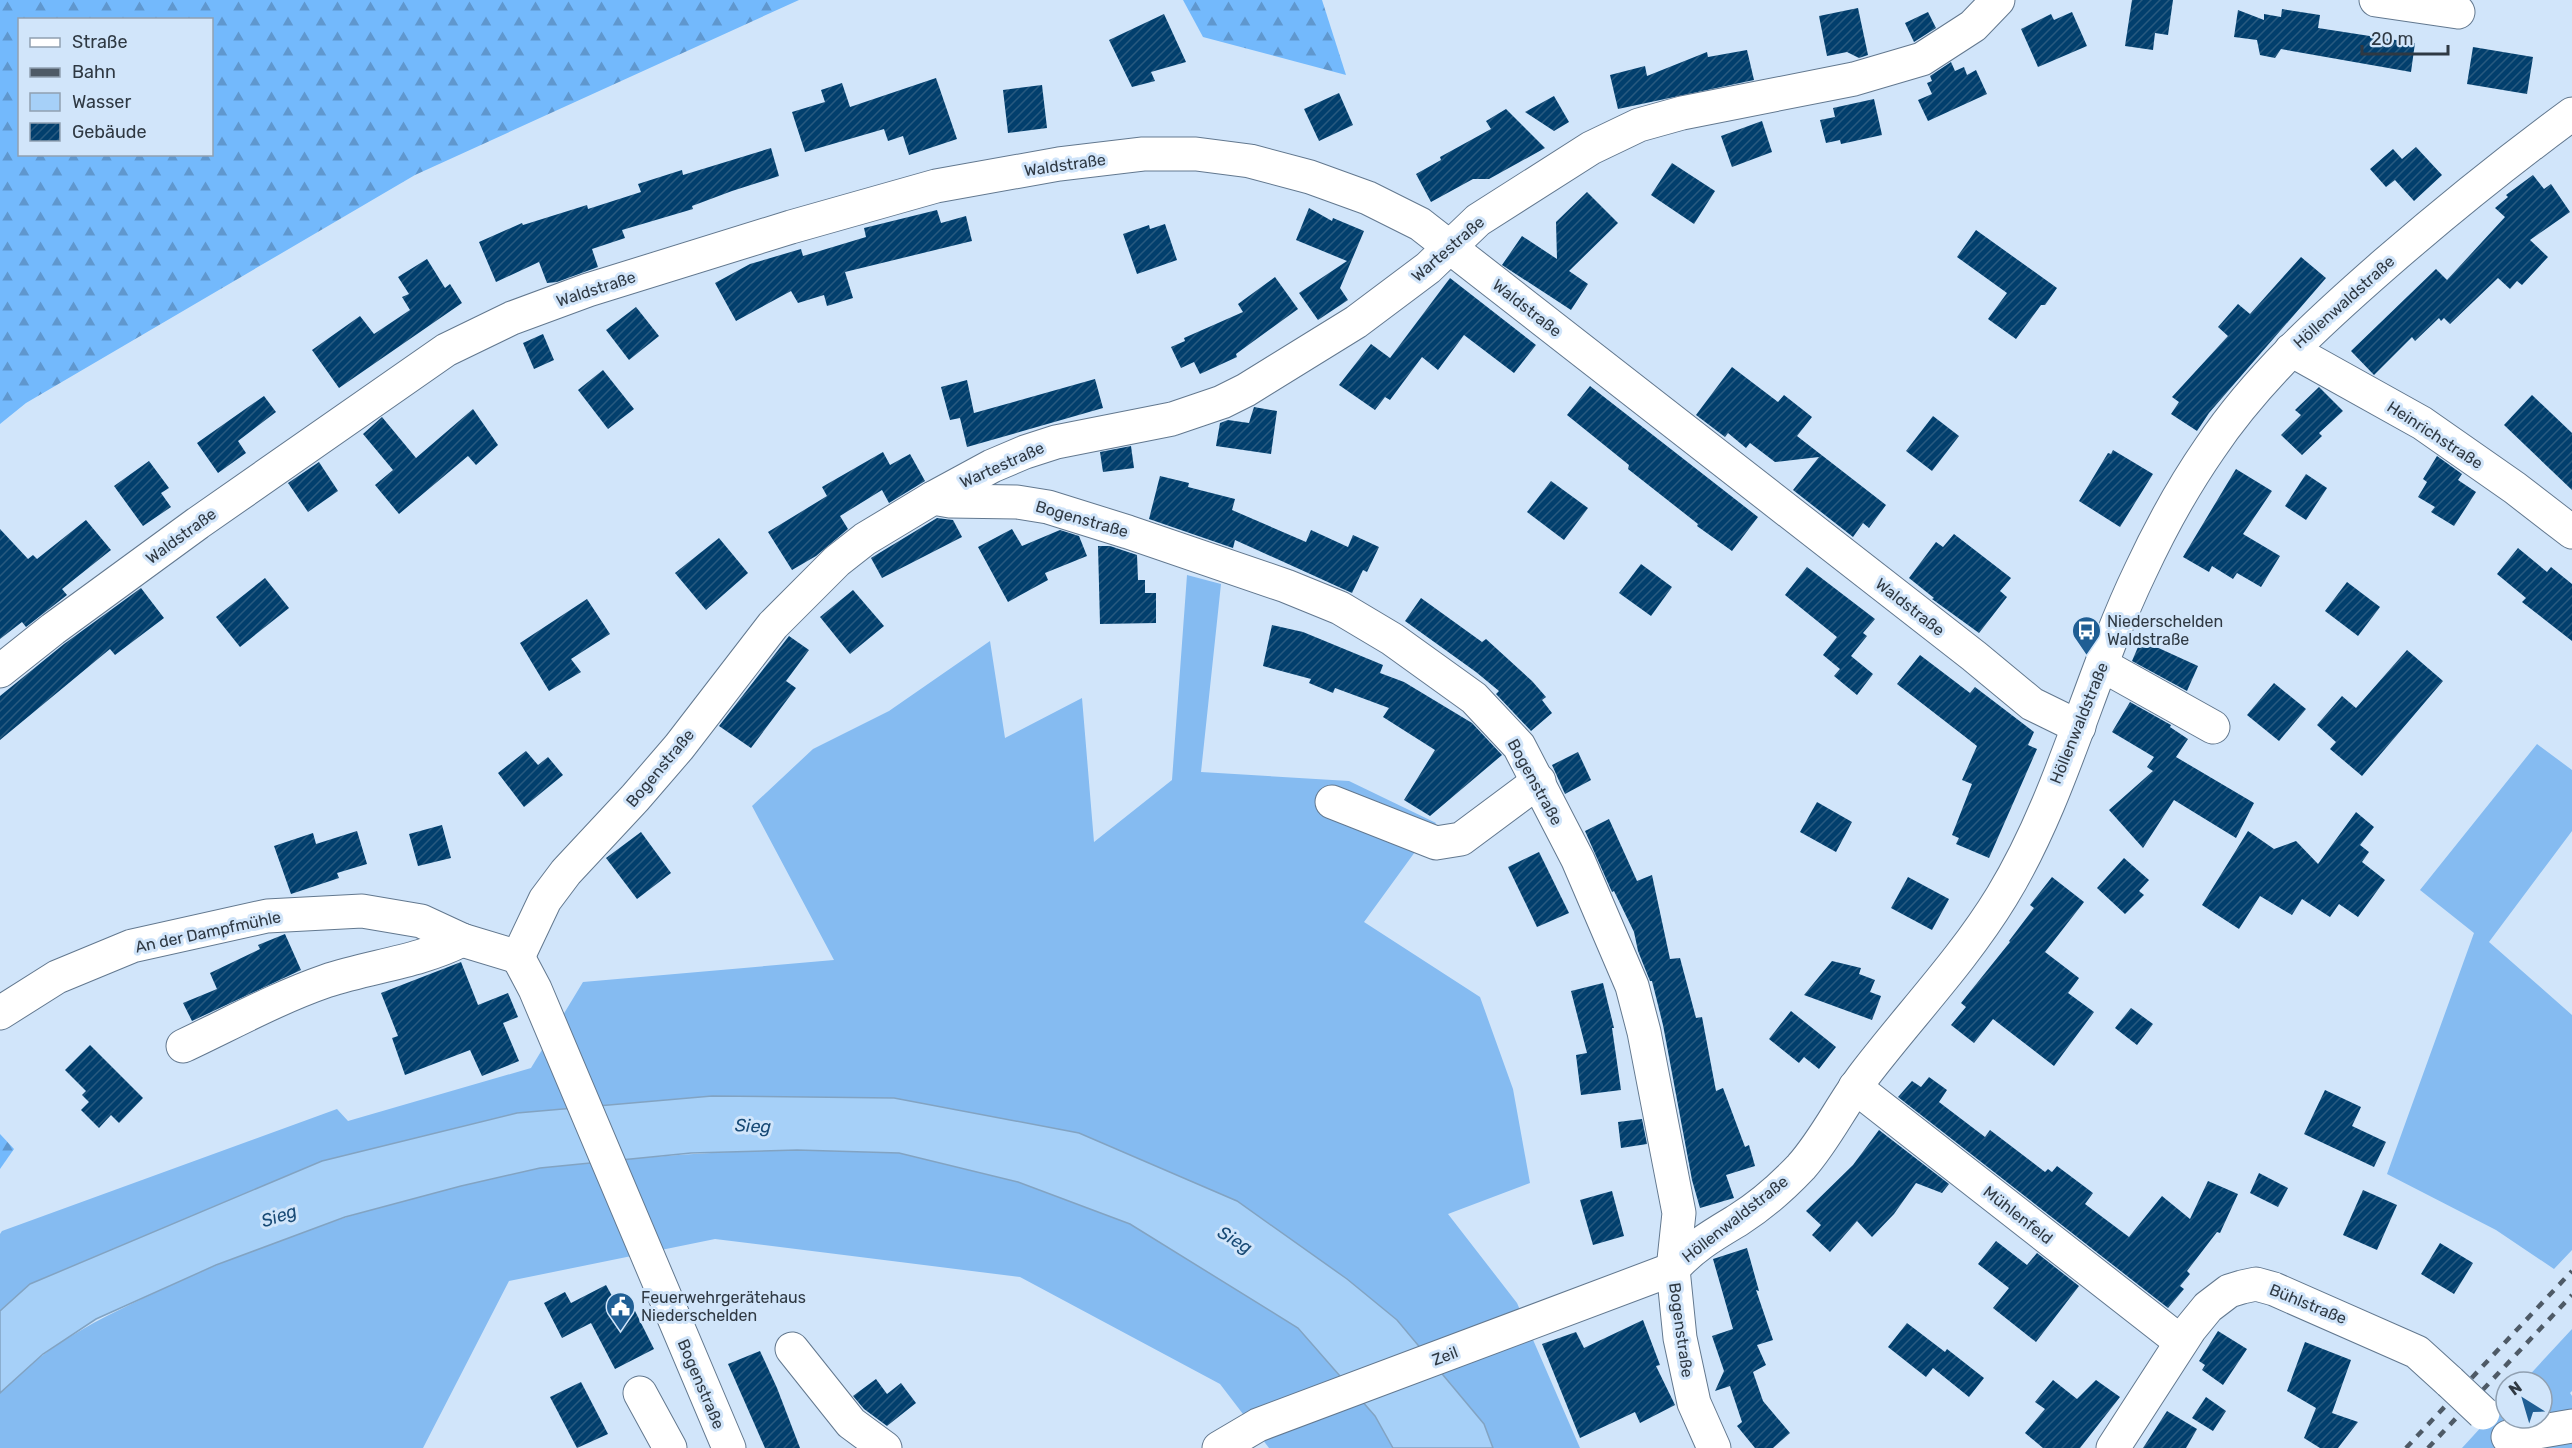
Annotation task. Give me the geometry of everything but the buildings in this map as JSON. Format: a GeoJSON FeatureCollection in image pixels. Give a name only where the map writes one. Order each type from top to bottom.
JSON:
{"type":"FeatureCollection","features":[{"type":"Feature","properties":{"kind":"street","name":"Wartestraße"},"geometry":{"type":"LineString","coordinates":[[933,498],[992,466],[1025,452],[1056,442],[1172,419],[1222,402],[1246,390],[1356,322],[1428,268],[1478,220],[1591,148],[1639,125],[1682,113],[1854,79],[1922,59],[1973,26],[1998,0]]}},
{"type":"Feature","properties":{"kind":"street"},"geometry":{"type":"LineString","coordinates":[[2376,0],[2458,12]]}},
{"type":"Feature","properties":{"kind":"street","name":"Höllenwaldstraße"},"geometry":{"type":"LineString","coordinates":[[1673,1269],[1688,1251],[1741,1218],[1803,1165],[1855,1088],[1974,938],[2003,895],[2025,853],[2079,727],[2137,578],[2171,510],[2211,446],[2249,397],[2291,350],[2355,290],[2428,227],[2572,114]]}},
{"type":"Feature","properties":{"kind":"street","name":"Waldstraße"},"geometry":{"type":"LineString","coordinates":[[0,671],[62,622],[198,523],[446,350],[512,318],[588,290],[791,227],[936,186],[1071,163],[1143,154],[1196,154],[1250,161],[1310,177],[1358,194],[1420,224],[1965,649],[2032,704],[2079,727]]}},
{"type":"Feature","properties":{"kind":"street","name":"Heinrichstraße"},"geometry":{"type":"LineString","coordinates":[[2291,350],[2422,423],[2515,488],[2572,532]]}},
{"type":"Feature","properties":{"kind":"street","name":"Bogenstraße"},"geometry":{"type":"LineString","coordinates":[[729,1448],[658,1285],[535,989],[518,957],[545,900],[566,872],[679,747],[773,625],[837,561],[873,534],[933,498],[950,501],[1017,502],[1048,507],[1286,586],[1340,608],[1392,639],[1474,698],[1519,746],[1539,781],[1587,880],[1632,986],[1644,1032],[1678,1213],[1673,1269],[1674,1302],[1687,1376],[1694,1403],[1714,1448]]}},
{"type":"Feature","properties":{"kind":"street"},"geometry":{"type":"LineString","coordinates":[[2102,665],[2213,727]]}},
{"type":"Feature","properties":{"kind":"street"},"geometry":{"type":"LineString","coordinates":[[1332,802],[1436,843],[1461,839],[1539,781]]}},
{"type":"Feature","properties":{"kind":"street","name":"An der Dampfmühle"},"geometry":{"type":"LineString","coordinates":[[0,1013],[57,977],[132,946],[267,916],[362,911],[421,921],[462,940],[518,957]]}},
{"type":"Feature","properties":{"kind":"street"},"geometry":{"type":"LineString","coordinates":[[183,1047],[306,988],[343,975],[438,952],[462,940]]}},
{"type":"Feature","properties":{"kind":"street","name":"Mühlenfeld"},"geometry":{"type":"LineString","coordinates":[[1855,1088],[2181,1342]]}},
{"type":"Feature","properties":{"kind":"street","name":"Zeil"},"geometry":{"type":"LineString","coordinates":[[1219,1448],[1258,1425],[1673,1269]]}},
{"type":"Feature","properties":{"kind":"street","name":"Bühlstraße"},"geometry":{"type":"LineString","coordinates":[[2113,1448],[2181,1342],[2217,1299],[2229,1291],[2256,1284],[2274,1289],[2417,1352],[2483,1413],[2506,1443],[2572,1426]]}},
{"type":"Feature","properties":{"kind":"street"},"geometry":{"type":"LineString","coordinates":[[792,1349],[851,1423],[876,1446]]}},
{"type":"Feature","properties":{"kind":"street"},"geometry":{"type":"LineString","coordinates":[[640,1393],[670,1448]]}},
{"type":"Feature","properties":{"kind":"shaded area"},"geometry":{"type":"Polygon","coordinates":[[[1187,575],[1221,584],[1201,772],[1349,781],[1436,823],[1364,922],[1480,997],[1513,1089],[1530,1183],[1448,1214],[1517,1303],[1580,1448],[1493,1448],[1484,1424],[1397,1320],[1347,1279],[1237,1201],[894,1098],[712,1096],[517,1113],[322,1161],[30,1284],[0,1311],[0,1234],[2,1231],[337,1109],[348,1121],[531,1068],[583,982],[834,960],[752,806],[813,749],[889,711],[990,641],[1005,738],[1082,698],[1094,842],[1172,780],[1187,575]]]}},
{"type":"Feature","properties":{"kind":"shaded area"},"geometry":{"type":"Polygon","coordinates":[[[2537,744],[2572,770],[2572,831],[2489,942],[2572,1015],[2572,1250],[2554,1269],[2496,1230],[2387,1174],[2474,933],[2420,890],[2537,744]]]}},
{"type":"Feature","properties":{"kind":"shaded area"},"geometry":{"type":"Polygon","coordinates":[[[797,1150],[899,1153],[1018,1182],[1130,1224],[1298,1328],[1375,1416],[1393,1448],[1269,1448],[1220,1384],[1020,1277],[715,1239],[509,1281],[423,1448],[0,1448],[0,1393],[39,1358],[82,1329],[128,1305],[264,1246],[400,1201],[492,1177],[539,1168],[678,1155],[797,1150]]]}},
{"type":"Feature","properties":{"kind":"shaded area"},"geometry":{"type":"Polygon","coordinates":[[[2572,1329],[2572,1391],[2570,1393],[2572,1396],[2572,1448],[2462,1448],[2494,1413],[2494,1430],[2554,1430],[2554,1370],[2534,1370],[2572,1329]]]}},
{"type":"Feature","properties":{"kind":"green space"},"geometry":{"type":"Polygon","coordinates":[[[0,0],[799,0],[415,175],[26,403],[0,424],[0,0]]]}},
{"type":"Feature","properties":{"kind":"green space"},"geometry":{"type":"Polygon","coordinates":[[[1183,0],[1322,0],[1346,75],[1203,37],[1183,0]]]}},
{"type":"Feature","properties":{"kind":"green space"},"geometry":{"type":"Polygon","coordinates":[[[0,1134],[14,1149],[0,1169],[0,1134]]]}},
{"type":"Feature","properties":{"kind":"water","name":"Sieg"},"geometry":{"type":"Polygon","coordinates":[[[712,1096],[894,1098],[1079,1133],[1237,1201],[1347,1279],[1397,1320],[1484,1424],[1493,1448],[1393,1448],[1375,1416],[1298,1328],[1130,1224],[1018,1182],[899,1153],[797,1150],[691,1153],[540,1168],[461,1186],[345,1217],[216,1265],[96,1319],[43,1354],[0,1393],[0,1311],[30,1284],[322,1161],[517,1113],[712,1096]]]}},
{"type":"Feature","properties":{"kind":"railway"},"geometry":{"type":"LineString","coordinates":[[2406,1448],[2572,1271]]}},
{"type":"Feature","properties":{"kind":"railway"},"geometry":{"type":"LineString","coordinates":[[2428,1448],[2572,1295]]}},
{"type":"Feature","properties":{"kind":"place","name":"Niederschelden Waldstraße"},"geometry":{"type":"Point","coordinates":[2086,656]}},
{"type":"Feature","properties":{"kind":"place","name":"Feuerwehrgerätehaus Niederschelden"},"geometry":{"type":"Point","coordinates":[620,1332]}}]}
